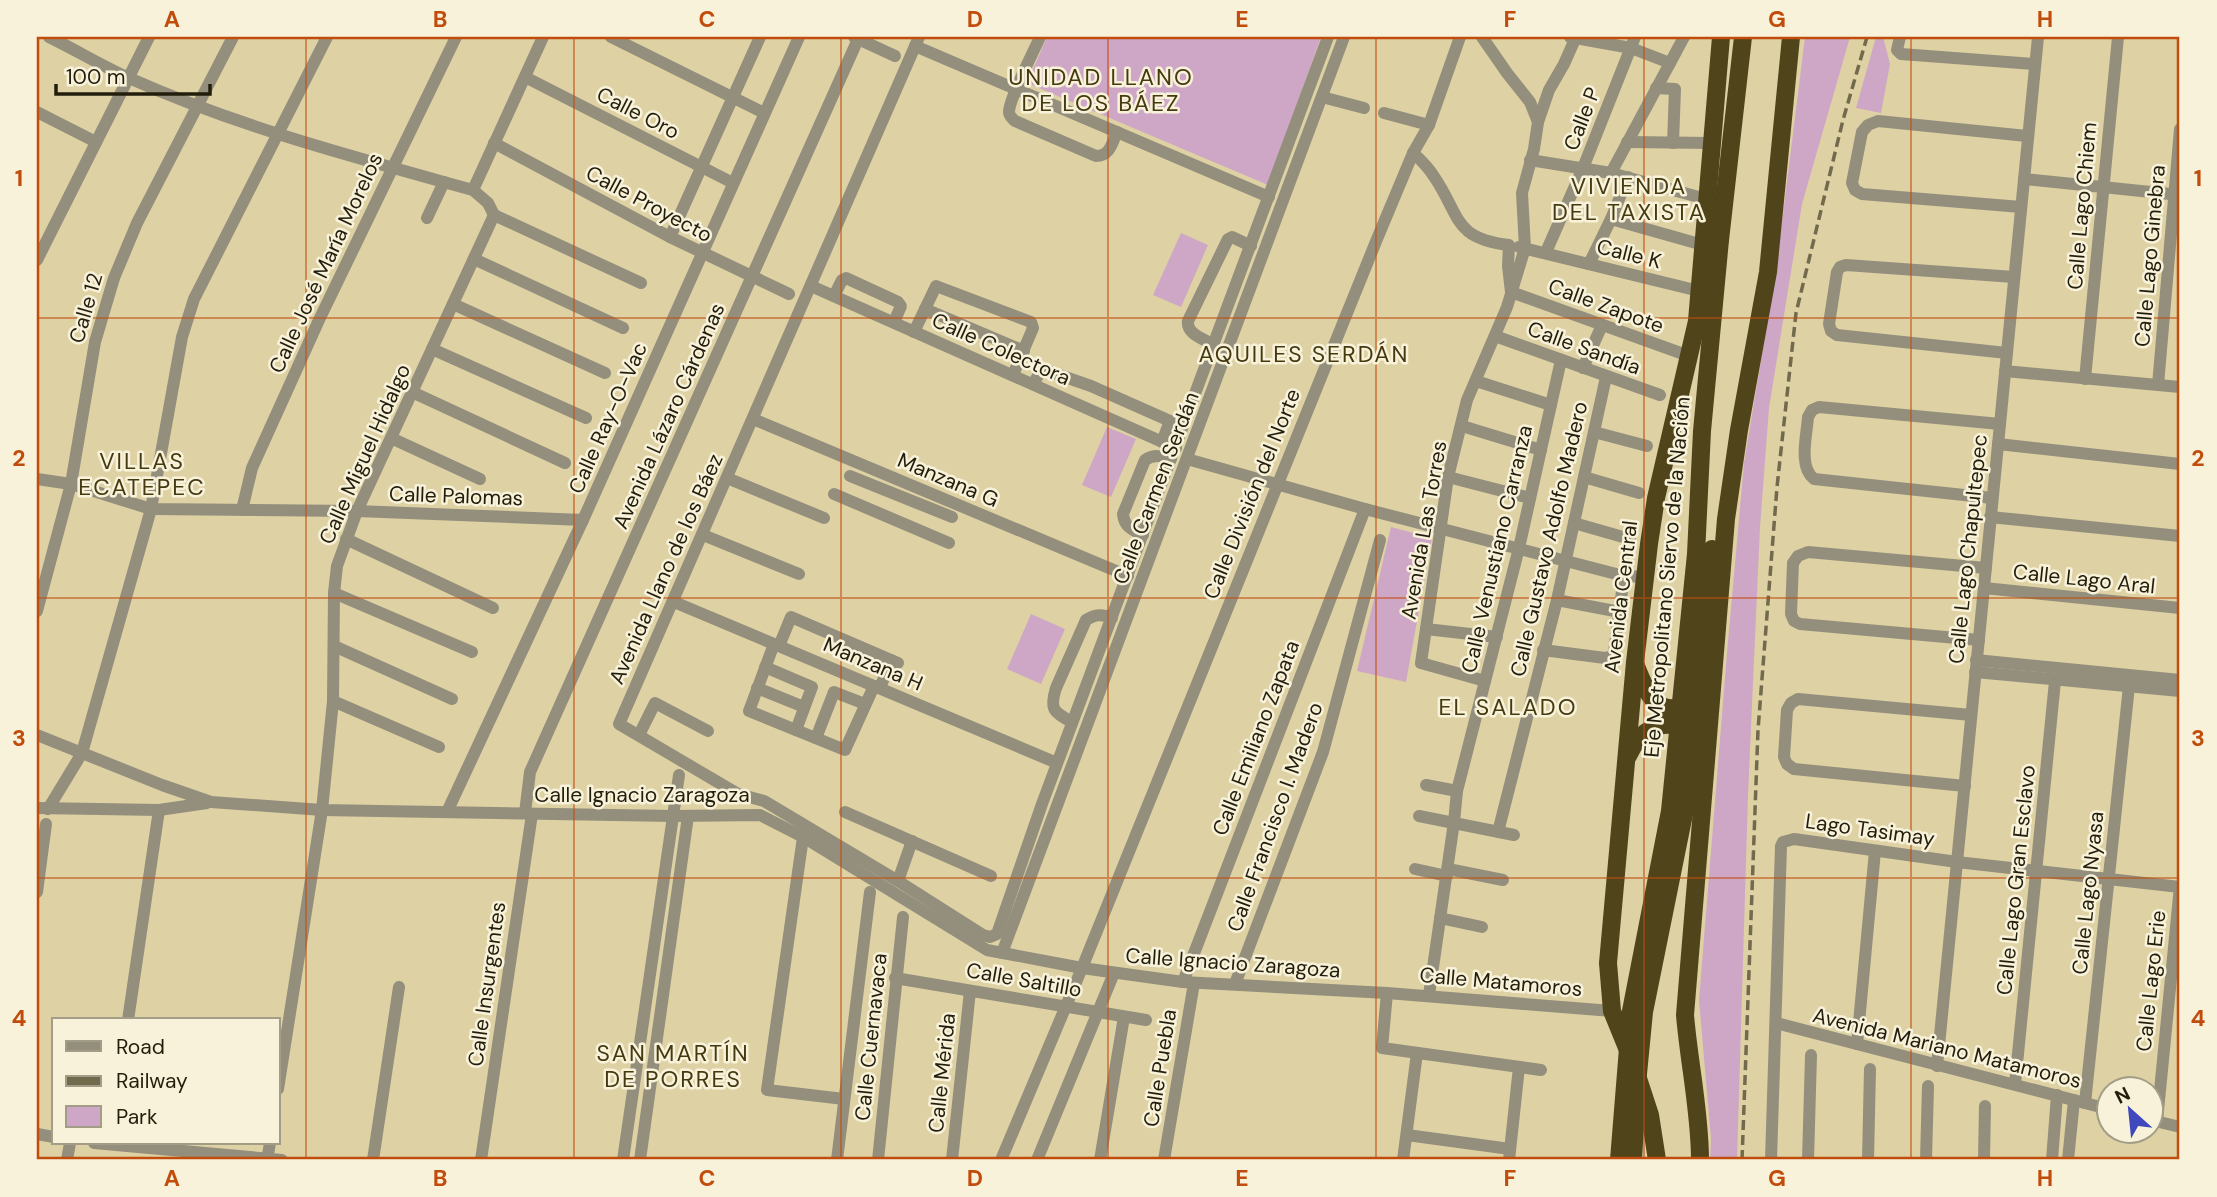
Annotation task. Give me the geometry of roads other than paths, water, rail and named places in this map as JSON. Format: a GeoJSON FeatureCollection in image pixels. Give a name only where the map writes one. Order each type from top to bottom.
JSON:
{"type":"FeatureCollection","features":[{"type":"Feature","properties":{"kind":"highway","name":"Avenida Central"},"geometry":{"type":"LineString","coordinates":[[1657,1160],[1650,1115],[1632,1059],[1612,1011],[1608,964],[1635,662],[1656,498],[1697,321],[1699,291],[1711,243],[1706,199],[1721,37]]}},
{"type":"Feature","properties":{"kind":"highway"},"geometry":{"type":"LineString","coordinates":[[1711,243],[1733,37]]}},
{"type":"Feature","properties":{"kind":"highway","name":"Eje Metropolitano Siervo de la Nación"},"geometry":{"type":"LineString","coordinates":[[1619,1160],[1631,1011],[1670,811],[1696,554],[1711,243],[1743,37]]}},
{"type":"Feature","properties":{"kind":"highway"},"geometry":{"type":"LineString","coordinates":[[1700,1160],[1685,1015],[1726,519],[1739,430],[1768,272],[1791,37]]}},
{"type":"Feature","properties":{"kind":"highway","name":"Eje Metropolitano Siervo de la Nación"},"geometry":{"type":"LineString","coordinates":[[1633,1160],[1644,1012],[1684,814],[1721,471],[1734,415],[1756,343]]}},
{"type":"Feature","properties":{"kind":"highway"},"geometry":{"type":"LineString","coordinates":[[1635,662],[1646,691],[1656,704],[1672,709],[1683,708],[1694,702],[1713,679]]}},
{"type":"Feature","properties":{"kind":"highway"},"geometry":{"type":"LineString","coordinates":[[1627,759],[1646,733],[1661,724],[1670,724],[1682,727],[1696,741],[1705,770]]}},
{"type":"Feature","properties":{"kind":"street"},"geometry":{"type":"LineString","coordinates":[[49,37],[129,78],[198,105],[277,133],[473,190],[488,203],[494,215],[641,284]]}},
{"type":"Feature","properties":{"kind":"street"},"geometry":{"type":"LineString","coordinates":[[38,256],[149,37]]}},
{"type":"Feature","properties":{"kind":"street","name":"Calle 12"},"geometry":{"type":"LineString","coordinates":[[37,611],[71,484],[95,342],[114,278],[137,223],[233,37]]}},
{"type":"Feature","properties":{"kind":"street"},"geometry":{"type":"LineString","coordinates":[[42,809],[82,753],[151,509],[182,337],[194,299],[327,37]]}},
{"type":"Feature","properties":{"kind":"street","name":"Calle José María Morelos"},"geometry":{"type":"LineString","coordinates":[[242,510],[252,468],[319,320],[456,37]]}},
{"type":"Feature","properties":{"kind":"street"},"geometry":{"type":"LineString","coordinates":[[473,190],[543,37]]}},
{"type":"Feature","properties":{"kind":"street"},"geometry":{"type":"LineString","coordinates":[[611,37],[764,113]]}},
{"type":"Feature","properties":{"kind":"street"},"geometry":{"type":"LineString","coordinates":[[670,237],[760,37]]}},
{"type":"Feature","properties":{"kind":"street"},"geometry":{"type":"LineString","coordinates":[[782,37],[797,40]]}},
{"type":"Feature","properties":{"kind":"street"},"geometry":{"type":"LineString","coordinates":[[857,37],[895,56]]}},
{"type":"Feature","properties":{"kind":"street","name":"Avenida Lázaro Cárdenas"},"geometry":{"type":"LineString","coordinates":[[528,813],[530,772],[857,37]]}},
{"type":"Feature","properties":{"kind":"street"},"geometry":{"type":"LineString","coordinates":[[1040,37],[1009,111],[1015,121],[1096,156],[1108,152],[1117,132]]}},
{"type":"Feature","properties":{"kind":"street","name":"Calle Carmen Serdán"},"geometry":{"type":"LineString","coordinates":[[990,937],[996,934],[1057,762],[1328,37]]}},
{"type":"Feature","properties":{"kind":"street","name":"Calle Carmen Serdán"},"geometry":{"type":"LineString","coordinates":[[1002,953],[1344,37]]}},
{"type":"Feature","properties":{"kind":"street","name":"Calle División del Norte"},"geometry":{"type":"LineString","coordinates":[[1000,1160],[1082,968],[1413,153],[1429,125],[1460,37]]}},
{"type":"Feature","properties":{"kind":"street"},"geometry":{"type":"LineString","coordinates":[[1482,37],[1530,102],[1538,122]]}},
{"type":"Feature","properties":{"kind":"street"},"geometry":{"type":"LineString","coordinates":[[1574,37],[1633,43],[1670,63]]}},
{"type":"Feature","properties":{"kind":"street","name":"Avenida Las Torres"},"geometry":{"type":"LineString","coordinates":[[1485,681],[1421,663],[1448,477],[1467,400],[1495,336],[1525,248],[1522,193],[1538,122],[1549,90],[1564,64],[1574,37]]}},
{"type":"Feature","properties":{"kind":"street"},"geometry":{"type":"LineString","coordinates":[[1611,173],[1684,37]]}},
{"type":"Feature","properties":{"kind":"street"},"geometry":{"type":"LineString","coordinates":[[1900,37],[1896,50],[1901,54],[2035,64]]}},
{"type":"Feature","properties":{"kind":"street","name":"Calle Lago Chapultepec"},"geometry":{"type":"LineString","coordinates":[[1937,1066],[2038,37]]}},
{"type":"Feature","properties":{"kind":"street","name":"Calle Lago Chiem"},"geometry":{"type":"LineString","coordinates":[[2085,379],[2118,37]]}},
{"type":"Feature","properties":{"kind":"street","name":"Calle Ray-O-Vac"},"geometry":{"type":"LineString","coordinates":[[447,812],[583,520],[797,40]]}},
{"type":"Feature","properties":{"kind":"street"},"geometry":{"type":"LineString","coordinates":[[917,41],[1017,89],[1269,197]]}},
{"type":"Feature","properties":{"kind":"street","name":"Avenida Llano de los Báez"},"geometry":{"type":"LineString","coordinates":[[917,41],[619,724],[738,794],[764,801],[990,937]]}},
{"type":"Feature","properties":{"kind":"street","name":"Calle P"},"geometry":{"type":"LineString","coordinates":[[1546,252],[1633,43]]}},
{"type":"Feature","properties":{"kind":"street","name":"Calle Oro"},"geometry":{"type":"LineString","coordinates":[[525,77],[733,183]]}},
{"type":"Feature","properties":{"kind":"street"},"geometry":{"type":"LineString","coordinates":[[1656,88],[1675,89],[1673,143]]}},
{"type":"Feature","properties":{"kind":"street"},"geometry":{"type":"LineString","coordinates":[[1322,97],[1364,108]]}},
{"type":"Feature","properties":{"kind":"street"},"geometry":{"type":"LineString","coordinates":[[37,112],[96,142]]}},
{"type":"Feature","properties":{"kind":"street"},"geometry":{"type":"LineString","coordinates":[[1384,113],[1429,125]]}},
{"type":"Feature","properties":{"kind":"street"},"geometry":{"type":"LineString","coordinates":[[2021,207],[1862,194],[1852,183],[1862,132],[1868,125],[1878,121],[2027,136]]}},
{"type":"Feature","properties":{"kind":"street","name":"Calle Lago Ginebra"},"geometry":{"type":"LineString","coordinates":[[2158,385],[2177,195],[2180,129]]}},
{"type":"Feature","properties":{"kind":"street"},"geometry":{"type":"LineString","coordinates":[[1627,142],[1712,143]]}},
{"type":"Feature","properties":{"kind":"street","name":"Calle Proyecto"},"geometry":{"type":"LineString","coordinates":[[494,143],[670,237],[789,294]]}},
{"type":"Feature","properties":{"kind":"street","name":"Calle K"},"geometry":{"type":"LineString","coordinates":[[1413,153],[1436,179],[1456,220],[1465,230],[1480,239],[1546,252],[1699,291]]}},
{"type":"Feature","properties":{"kind":"street"},"geometry":{"type":"LineString","coordinates":[[1530,160],[1611,173],[1706,199]]}},
{"type":"Feature","properties":{"kind":"street"},"geometry":{"type":"LineString","coordinates":[[1589,264],[1628,177]]}},
{"type":"Feature","properties":{"kind":"street"},"geometry":{"type":"LineString","coordinates":[[2024,179],[2177,195]]}},
{"type":"Feature","properties":{"kind":"street"},"geometry":{"type":"LineString","coordinates":[[426,218],[444,182]]}},
{"type":"Feature","properties":{"kind":"street","name":"Calle Miguel Hidalgo"},"geometry":{"type":"LineString","coordinates":[[280,1076],[322,810],[333,701],[334,593],[337,566],[357,511],[494,215]]}},
{"type":"Feature","properties":{"kind":"street"},"geometry":{"type":"LineString","coordinates":[[1611,219],[1711,243]]}},
{"type":"Feature","properties":{"kind":"street"},"geometry":{"type":"LineString","coordinates":[[1214,345],[1190,331],[1188,321],[1228,239],[1232,237],[1251,246]]}},
{"type":"Feature","properties":{"kind":"street"},"geometry":{"type":"LineString","coordinates":[[1509,245],[1511,292]]}},
{"type":"Feature","properties":{"kind":"street"},"geometry":{"type":"LineString","coordinates":[[474,259],[624,328]]}},
{"type":"Feature","properties":{"kind":"street"},"geometry":{"type":"LineString","coordinates":[[2007,352],[1837,335],[1831,331],[1829,324],[1837,272],[1840,267],[1846,265],[2014,277]]}},
{"type":"Feature","properties":{"kind":"street"},"geometry":{"type":"LineString","coordinates":[[834,296],[842,280],[846,278],[898,302],[901,306],[894,323]]}},
{"type":"Feature","properties":{"kind":"street","name":"Calle Colectora"},"geometry":{"type":"LineString","coordinates":[[811,286],[1163,442],[1173,453]]}},
{"type":"Feature","properties":{"kind":"street"},"geometry":{"type":"LineString","coordinates":[[914,332],[934,288],[939,286],[1031,322],[1033,328],[1013,375]]}},
{"type":"Feature","properties":{"kind":"street","name":"Calle Zapote"},"geometry":{"type":"LineString","coordinates":[[1511,292],[1689,356]]}},
{"type":"Feature","properties":{"kind":"street"},"geometry":{"type":"LineString","coordinates":[[453,304],[605,373]]}},
{"type":"Feature","properties":{"kind":"street"},"geometry":{"type":"LineString","coordinates":[[925,309],[1024,351]]}},
{"type":"Feature","properties":{"kind":"street"},"geometry":{"type":"LineString","coordinates":[[1583,368],[1602,325]]}},
{"type":"Feature","properties":{"kind":"street","name":"Calle Sandía"},"geometry":{"type":"LineString","coordinates":[[1495,336],[1660,395]]}},
{"type":"Feature","properties":{"kind":"street"},"geometry":{"type":"LineString","coordinates":[[432,349],[586,418]]}},
{"type":"Feature","properties":{"kind":"street","name":"Calle Venustiano Carranza"},"geometry":{"type":"LineString","coordinates":[[1429,996],[1457,792],[1519,548],[1561,360]]}},
{"type":"Feature","properties":{"kind":"street"},"geometry":{"type":"LineString","coordinates":[[1033,384],[1042,369],[1091,386],[1170,421],[1163,442]]}},
{"type":"Feature","properties":{"kind":"street"},"geometry":{"type":"LineString","coordinates":[[2005,370],[2180,387]]}},
{"type":"Feature","properties":{"kind":"street","name":"Calle Gustavo Adolfo Madero"},"geometry":{"type":"LineString","coordinates":[[1498,832],[1557,600],[1606,377]]}},
{"type":"Feature","properties":{"kind":"street"},"geometry":{"type":"LineString","coordinates":[[1476,381],[1551,405]]}},
{"type":"Feature","properties":{"kind":"street"},"geometry":{"type":"LineString","coordinates":[[412,392],[565,463]]}},
{"type":"Feature","properties":{"kind":"street"},"geometry":{"type":"LineString","coordinates":[[1992,498],[1814,479],[1805,466],[1808,416],[1812,410],[1819,407],[2000,424]]}},
{"type":"Feature","properties":{"kind":"street","name":"Manzana G"},"geometry":{"type":"LineString","coordinates":[[753,419],[1128,576]]}},
{"type":"Feature","properties":{"kind":"street"},"geometry":{"type":"LineString","coordinates":[[1462,426],[1541,450]]}},
{"type":"Feature","properties":{"kind":"street"},"geometry":{"type":"LineString","coordinates":[[1594,432],[1647,446]]}},
{"type":"Feature","properties":{"kind":"street"},"geometry":{"type":"LineString","coordinates":[[391,438],[480,479]]}},
{"type":"Feature","properties":{"kind":"street"},"geometry":{"type":"LineString","coordinates":[[1998,444],[2180,464]]}},
{"type":"Feature","properties":{"kind":"street"},"geometry":{"type":"LineString","coordinates":[[1143,535],[1128,527],[1124,514],[1145,460],[1151,456],[1173,453]]}},
{"type":"Feature","properties":{"kind":"street"},"geometry":{"type":"LineString","coordinates":[[1187,459],[1365,509],[1624,576],[1645,577]]}},
{"type":"Feature","properties":{"kind":"street"},"geometry":{"type":"LineString","coordinates":[[856,462],[838,495],[946,542],[957,504]]}},
{"type":"Feature","properties":{"kind":"street"},"geometry":{"type":"LineString","coordinates":[[850,476],[952,517]]}},
{"type":"Feature","properties":{"kind":"street"},"geometry":{"type":"LineString","coordinates":[[1448,477],[1530,498]]}},
{"type":"Feature","properties":{"kind":"street"},"geometry":{"type":"LineString","coordinates":[[1584,477],[1639,493]]}},
{"type":"Feature","properties":{"kind":"street"},"geometry":{"type":"LineString","coordinates":[[727,478],[824,518]]}},
{"type":"Feature","properties":{"kind":"street","name":"Calle Palomas"},"geometry":{"type":"LineString","coordinates":[[37,479],[71,484],[151,509],[357,511],[583,520]]}},
{"type":"Feature","properties":{"kind":"street","name":"Calle Emiliano Zapata"},"geometry":{"type":"LineString","coordinates":[[1188,982],[1365,509]]}},
{"type":"Feature","properties":{"kind":"street"},"geometry":{"type":"LineString","coordinates":[[1990,517],[2180,536]]}},
{"type":"Feature","properties":{"kind":"street"},"geometry":{"type":"LineString","coordinates":[[1574,523],[1630,539]]}},
{"type":"Feature","properties":{"kind":"street"},"geometry":{"type":"LineString","coordinates":[[703,535],[799,574]]}},
{"type":"Feature","properties":{"kind":"street"},"geometry":{"type":"LineString","coordinates":[[346,539],[493,608]]}},
{"type":"Feature","properties":{"kind":"street","name":"Calle Francisco I. Madero"},"geometry":{"type":"LineString","coordinates":[[1235,984],[1324,752],[1380,540]]}},
{"type":"Feature","properties":{"kind":"street"},"geometry":{"type":"LineString","coordinates":[[1979,640],[1800,624],[1794,621],[1791,614],[1793,563],[1798,556],[1808,552],[1986,568]]}},
{"type":"Feature","properties":{"kind":"street"},"geometry":{"type":"LineString","coordinates":[[1543,650],[1611,657],[1614,652],[1624,576]]}},
{"type":"Feature","properties":{"kind":"street","name":"Calle Lago Aral"},"geometry":{"type":"LineString","coordinates":[[1984,588],[2180,608]]}},
{"type":"Feature","properties":{"kind":"street"},"geometry":{"type":"LineString","coordinates":[[334,593],[472,652]]}},
{"type":"Feature","properties":{"kind":"street"},"geometry":{"type":"LineString","coordinates":[[1557,600],[1620,612]]}},
{"type":"Feature","properties":{"kind":"street","name":"Manzana H"},"geometry":{"type":"LineString","coordinates":[[674,602],[1057,762]]}},
{"type":"Feature","properties":{"kind":"street"},"geometry":{"type":"LineString","coordinates":[[1072,722],[1057,714],[1053,708],[1056,688],[1086,620],[1102,614],[1112,618]]}},
{"type":"Feature","properties":{"kind":"street"},"geometry":{"type":"LineString","coordinates":[[791,617],[894,662],[866,704],[845,750],[749,711],[776,645],[791,617]]}},
{"type":"Feature","properties":{"kind":"street"},"geometry":{"type":"LineString","coordinates":[[1426,629],[1497,637]]}},
{"type":"Feature","properties":{"kind":"street"},"geometry":{"type":"LineString","coordinates":[[334,646],[452,699]]}},
{"type":"Feature","properties":{"kind":"street"},"geometry":{"type":"LineString","coordinates":[[1976,666],[2180,680]]}},
{"type":"Feature","properties":{"kind":"street"},"geometry":{"type":"LineString","coordinates":[[1976,666],[2055,681],[2180,691]]}},
{"type":"Feature","properties":{"kind":"street"},"geometry":{"type":"LineString","coordinates":[[765,667],[812,687],[796,730]]}},
{"type":"Feature","properties":{"kind":"street","name":"Calle Lago Gran Esclavo"},"geometry":{"type":"LineString","coordinates":[[2015,1084],[2055,681]]}},
{"type":"Feature","properties":{"kind":"street","name":"Calle Lago Nyasa"},"geometry":{"type":"LineString","coordinates":[[2068,1160],[2080,1101],[2129,686]]}},
{"type":"Feature","properties":{"kind":"street"},"geometry":{"type":"LineString","coordinates":[[757,688],[804,708]]}},
{"type":"Feature","properties":{"kind":"street"},"geometry":{"type":"LineString","coordinates":[[816,738],[834,692],[866,704]]}},
{"type":"Feature","properties":{"kind":"street"},"geometry":{"type":"LineString","coordinates":[[1965,786],[1794,769],[1787,764],[1784,757],[1787,710],[1791,703],[1798,699],[1972,715]]}},
{"type":"Feature","properties":{"kind":"street"},"geometry":{"type":"LineString","coordinates":[[333,701],[439,747]]}},
{"type":"Feature","properties":{"kind":"street"},"geometry":{"type":"LineString","coordinates":[[639,735],[655,703],[708,731]]}},
{"type":"Feature","properties":{"kind":"street","name":"Calle Ignacio Zaragoza"},"geometry":{"type":"LineString","coordinates":[[37,735],[211,802],[322,810],[760,815],[803,837],[987,950],[1082,968],[1188,982],[1387,993]]}},
{"type":"Feature","properties":{"kind":"street"},"geometry":{"type":"LineString","coordinates":[[623,1160],[679,775]]}},
{"type":"Feature","properties":{"kind":"street"},"geometry":{"type":"LineString","coordinates":[[1426,785],[1457,792]]}},
{"type":"Feature","properties":{"kind":"street"},"geometry":{"type":"LineString","coordinates":[[42,809],[159,810],[211,802]]}},
{"type":"Feature","properties":{"kind":"street"},"geometry":{"type":"LineString","coordinates":[[128,1018],[159,810]]}},
{"type":"Feature","properties":{"kind":"street"},"geometry":{"type":"LineString","coordinates":[[845,812],[991,876]]}},
{"type":"Feature","properties":{"kind":"street","name":"Calle Insurgentes"},"geometry":{"type":"LineString","coordinates":[[481,1160],[528,813]]}},
{"type":"Feature","properties":{"kind":"street"},"geometry":{"type":"LineString","coordinates":[[640,1160],[688,816]]}},
{"type":"Feature","properties":{"kind":"street"},"geometry":{"type":"LineString","coordinates":[[1419,816],[1514,835]]}},
{"type":"Feature","properties":{"kind":"street"},"geometry":{"type":"LineString","coordinates":[[37,886],[46,824]]}},
{"type":"Feature","properties":{"kind":"street"},"geometry":{"type":"LineString","coordinates":[[803,837],[767,1090],[844,1099]]}},
{"type":"Feature","properties":{"kind":"street","name":"Lago Tasimay"},"geometry":{"type":"LineString","coordinates":[[1776,1023],[1781,846],[1788,839],[1957,862],[2180,887]]}},
{"type":"Feature","properties":{"kind":"street"},"geometry":{"type":"LineString","coordinates":[[898,881],[912,841]]}},
{"type":"Feature","properties":{"kind":"street"},"geometry":{"type":"LineString","coordinates":[[1857,1044],[1875,851]]}},
{"type":"Feature","properties":{"kind":"street"},"geometry":{"type":"LineString","coordinates":[[1415,869],[1503,880]]}},
{"type":"Feature","properties":{"kind":"street"},"geometry":{"type":"LineString","coordinates":[[664,881],[679,882]]}},
{"type":"Feature","properties":{"kind":"street","name":"Calle Lago Erie"},"geometry":{"type":"LineString","coordinates":[[2159,1074],[2180,887]]}},
{"type":"Feature","properties":{"kind":"street"},"geometry":{"type":"LineString","coordinates":[[837,1160],[870,892]]}},
{"type":"Feature","properties":{"kind":"street","name":"Calle Cuernavaca"},"geometry":{"type":"LineString","coordinates":[[878,1160],[903,918]]}},
{"type":"Feature","properties":{"kind":"street"},"geometry":{"type":"LineString","coordinates":[[1440,918],[1482,927]]}},
{"type":"Feature","properties":{"kind":"street"},"geometry":{"type":"LineString","coordinates":[[1037,1160],[1114,973]]}},
{"type":"Feature","properties":{"kind":"street","name":"Calle Saltillo"},"geometry":{"type":"LineString","coordinates":[[895,978],[1146,1020]]}},
{"type":"Feature","properties":{"kind":"street","name":"Calle Puebla"},"geometry":{"type":"LineString","coordinates":[[1164,1160],[1188,982]]}},
{"type":"Feature","properties":{"kind":"street"},"geometry":{"type":"LineString","coordinates":[[373,1160],[399,987]]}},
{"type":"Feature","properties":{"kind":"street","name":"Calle Mérida"},"geometry":{"type":"LineString","coordinates":[[951,1160],[970,991]]}},
{"type":"Feature","properties":{"kind":"street"},"geometry":{"type":"LineString","coordinates":[[1387,993],[1382,1048],[1541,1070]]}},
{"type":"Feature","properties":{"kind":"street","name":"Calle Matamoros"},"geometry":{"type":"LineString","coordinates":[[1387,993],[1612,1011]]}},
{"type":"Feature","properties":{"kind":"street"},"geometry":{"type":"LineString","coordinates":[[1100,1160],[1124,1017]]}},
{"type":"Feature","properties":{"kind":"street"},"geometry":{"type":"LineString","coordinates":[[1770,1160],[1776,1023]]}},
{"type":"Feature","properties":{"kind":"street","name":"Avenida Mariano Matamoros"},"geometry":{"type":"LineString","coordinates":[[1776,1023],[2094,1105]]}},
{"type":"Feature","properties":{"kind":"street"},"geometry":{"type":"LineString","coordinates":[[1403,1160],[1417,1053]]}},
{"type":"Feature","properties":{"kind":"street"},"geometry":{"type":"LineString","coordinates":[[1808,1160],[1811,1055]]}},
{"type":"Feature","properties":{"kind":"street"},"geometry":{"type":"LineString","coordinates":[[1407,1135],[1509,1155],[1519,1067]]}},
{"type":"Feature","properties":{"kind":"street"},"geometry":{"type":"LineString","coordinates":[[1868,1160],[1870,1069]]}},
{"type":"Feature","properties":{"kind":"street"},"geometry":{"type":"LineString","coordinates":[[1926,1160],[1928,1086]]}},
{"type":"Feature","properties":{"kind":"street"},"geometry":{"type":"LineString","coordinates":[[2052,1160],[2057,1096]]}},
{"type":"Feature","properties":{"kind":"street"},"geometry":{"type":"LineString","coordinates":[[1984,1160],[1985,1106]]}},
{"type":"Feature","properties":{"kind":"street"},"geometry":{"type":"LineString","coordinates":[[106,1160],[109,1144],[201,1157],[282,1160]]}},
{"type":"Feature","properties":{"kind":"railway"},"geometry":{"type":"LineString","coordinates":[[1742,1160],[1758,730],[1777,487],[1796,313],[1843,120],[1867,37]]}},
{"type":"Feature","properties":{"kind":"district","name":"UNIDAD LLANO DE LOS BÁEZ"},"geometry":{"type":"Point","coordinates":[1101,90]}},
{"type":"Feature","properties":{"kind":"district","name":"VIVIENDA DEL TAXISTA"},"geometry":{"type":"Point","coordinates":[1629,199]}},
{"type":"Feature","properties":{"kind":"district","name":"AQUILES SERDÁN"},"geometry":{"type":"Point","coordinates":[1304,354]}},
{"type":"Feature","properties":{"kind":"district","name":"VILLAS ECATEPEC"},"geometry":{"type":"Point","coordinates":[142,474]}},
{"type":"Feature","properties":{"kind":"district","name":"EL SALADO"},"geometry":{"type":"Point","coordinates":[1508,707]}},
{"type":"Feature","properties":{"kind":"district","name":"SAN MARTÍN DE PORRES"},"geometry":{"type":"Point","coordinates":[673,1066]}}]}
